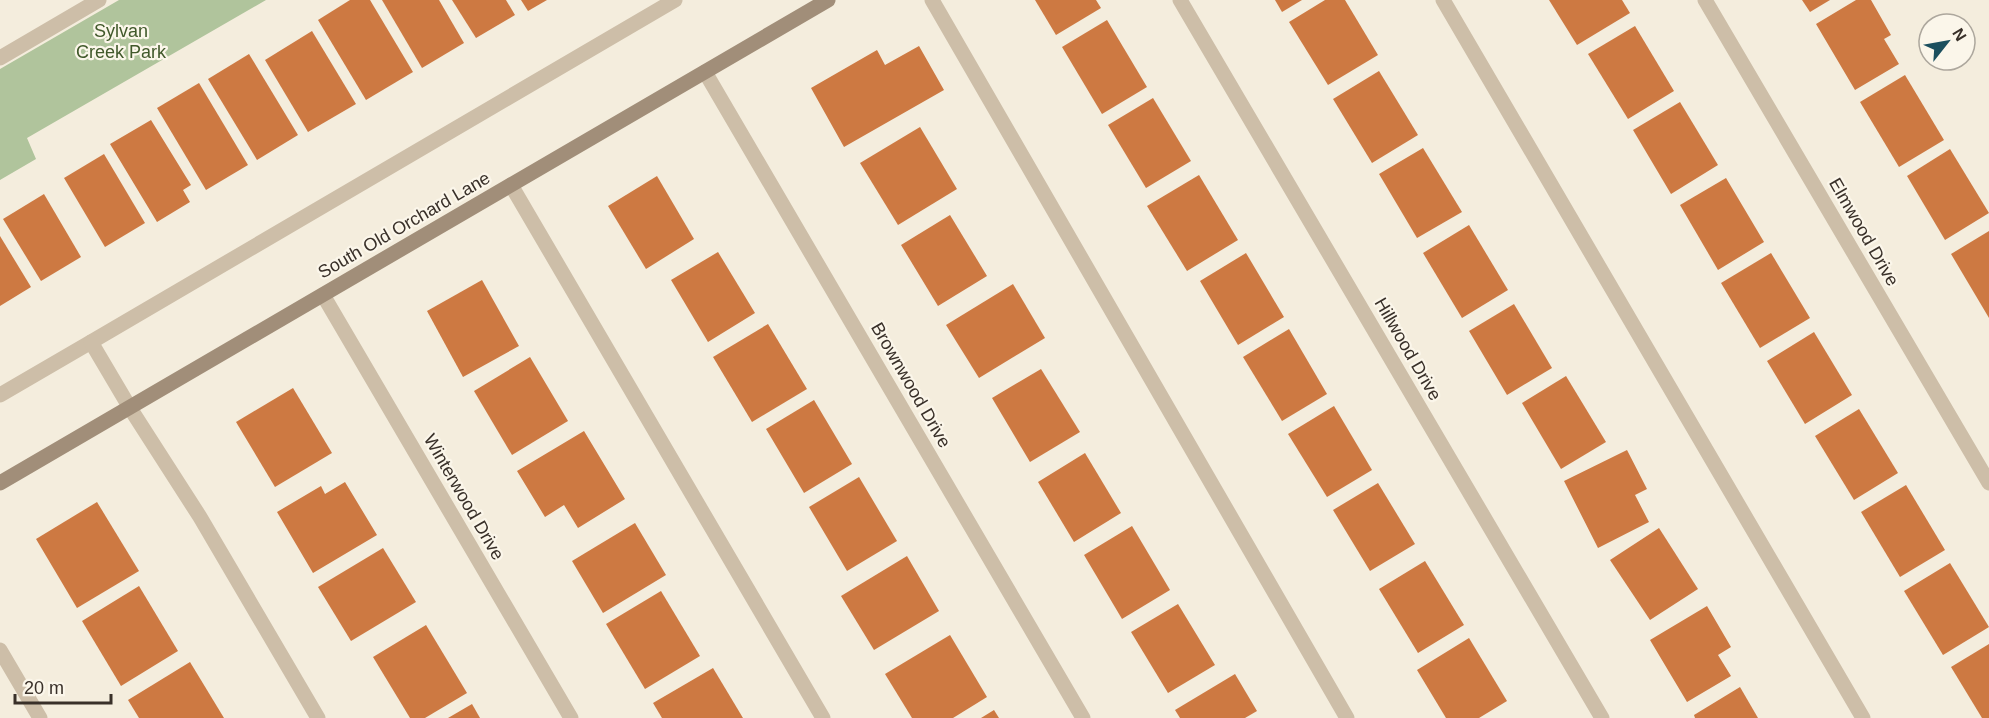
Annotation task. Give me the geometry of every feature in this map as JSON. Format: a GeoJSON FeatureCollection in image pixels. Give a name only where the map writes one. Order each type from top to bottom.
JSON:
{"type":"FeatureCollection","features":[{"type":"Feature","properties":{"kind":"street"},"geometry":{"type":"LineString","coordinates":[[0,58],[99,0]]}},
{"type":"Feature","properties":{"kind":"street"},"geometry":{"type":"LineString","coordinates":[[0,395],[675,0]]}},
{"type":"Feature","properties":{"kind":"street","name":"South Old Orchard Lane"},"geometry":{"type":"LineString","coordinates":[[0,483],[828,0]]}},
{"type":"Feature","properties":{"kind":"street"},"geometry":{"type":"LineString","coordinates":[[932,0],[1347,718]]}},
{"type":"Feature","properties":{"kind":"street","name":"Hillwood Drive"},"geometry":{"type":"LineString","coordinates":[[1180,0],[1602,718]]}},
{"type":"Feature","properties":{"kind":"street"},"geometry":{"type":"LineString","coordinates":[[1443,0],[1863,718]]}},
{"type":"Feature","properties":{"kind":"street","name":"Elmwood Drive"},"geometry":{"type":"LineString","coordinates":[[1706,0],[1989,483]]}},
{"type":"Feature","properties":{"kind":"street","name":"Brownwood Drive"},"geometry":{"type":"LineString","coordinates":[[705,72],[1083,718]]}},
{"type":"Feature","properties":{"kind":"street"},"geometry":{"type":"LineString","coordinates":[[511,185],[823,718]]}},
{"type":"Feature","properties":{"kind":"street","name":"Winterwood Drive"},"geometry":{"type":"LineString","coordinates":[[323,295],[571,718]]}},
{"type":"Feature","properties":{"kind":"street"},"geometry":{"type":"LineString","coordinates":[[91,342],[200,517],[318,718]]}},
{"type":"Feature","properties":{"kind":"street"},"geometry":{"type":"LineString","coordinates":[[0,650],[40,718]]}},
{"type":"Feature","properties":{"kind":"green space","name":"Sylvan Creek Park"},"geometry":{"type":"Polygon","coordinates":[[[119,0],[266,0],[27,138],[36,159],[0,180],[0,69],[119,0]]]}},
{"type":"Feature","properties":{"kind":"building"},"geometry":{"type":"Polygon","coordinates":[[[350,0],[370,0],[413,72],[366,100],[318,20],[350,0]]]}},
{"type":"Feature","properties":{"kind":"building"},"geometry":{"type":"Polygon","coordinates":[[[382,0],[439,0],[464,43],[422,68],[382,0]]]}},
{"type":"Feature","properties":{"kind":"building"},"geometry":{"type":"Polygon","coordinates":[[[452,0],[506,0],[515,15],[476,38],[452,0]]]}},
{"type":"Feature","properties":{"kind":"building"},"geometry":{"type":"Polygon","coordinates":[[[521,0],[547,0],[528,11],[521,0]]]}},
{"type":"Feature","properties":{"kind":"building"},"geometry":{"type":"Polygon","coordinates":[[[1035,0],[1096,0],[1101,8],[1056,35],[1035,0]]]}},
{"type":"Feature","properties":{"kind":"building"},"geometry":{"type":"Polygon","coordinates":[[[1275,0],[1302,0],[1282,12],[1275,0]]]}},
{"type":"Feature","properties":{"kind":"building"},"geometry":{"type":"Polygon","coordinates":[[[1325,0],[1345,0],[1378,55],[1328,85],[1289,22],[1325,0]]]}},
{"type":"Feature","properties":{"kind":"building"},"geometry":{"type":"Polygon","coordinates":[[[1549,0],[1622,0],[1630,13],[1577,45],[1549,0]]]}},
{"type":"Feature","properties":{"kind":"building"},"geometry":{"type":"Polygon","coordinates":[[[1802,0],[1830,0],[1810,12],[1802,0]]]}},
{"type":"Feature","properties":{"kind":"building"},"geometry":{"type":"Polygon","coordinates":[[[1856,0],[1871,0],[1891,35],[1884,39],[1899,64],[1855,90],[1816,24],[1856,0]]]}},
{"type":"Feature","properties":{"kind":"building"},"geometry":{"type":"Polygon","coordinates":[[[1107,20],[1147,87],[1102,114],[1062,47],[1107,20]]]}},
{"type":"Feature","properties":{"kind":"building"},"geometry":{"type":"Polygon","coordinates":[[[1635,26],[1674,91],[1628,119],[1588,54],[1635,26]]]}},
{"type":"Feature","properties":{"kind":"building"},"geometry":{"type":"Polygon","coordinates":[[[312,31],[356,104],[308,132],[265,60],[312,31]]]}},
{"type":"Feature","properties":{"kind":"building"},"geometry":{"type":"Polygon","coordinates":[[[919,46],[944,90],[844,147],[811,88],[877,50],[885,65],[919,46]]]}},
{"type":"Feature","properties":{"kind":"building"},"geometry":{"type":"Polygon","coordinates":[[[249,54],[298,135],[257,160],[208,79],[249,54]]]}},
{"type":"Feature","properties":{"kind":"building"},"geometry":{"type":"Polygon","coordinates":[[[1379,71],[1418,135],[1372,163],[1333,99],[1379,71]]]}},
{"type":"Feature","properties":{"kind":"building"},"geometry":{"type":"Polygon","coordinates":[[[1905,75],[1944,140],[1899,167],[1860,102],[1905,75]]]}},
{"type":"Feature","properties":{"kind":"building"},"geometry":{"type":"Polygon","coordinates":[[[199,83],[248,165],[206,190],[157,108],[199,83]]]}},
{"type":"Feature","properties":{"kind":"building"},"geometry":{"type":"Polygon","coordinates":[[[1153,98],[1191,161],[1146,188],[1108,125],[1153,98]]]}},
{"type":"Feature","properties":{"kind":"building"},"geometry":{"type":"Polygon","coordinates":[[[1680,102],[1718,165],[1671,194],[1633,130],[1680,102]]]}},
{"type":"Feature","properties":{"kind":"building"},"geometry":{"type":"Polygon","coordinates":[[[151,120],[191,185],[183,190],[190,202],[157,222],[110,144],[151,120]]]}},
{"type":"Feature","properties":{"kind":"building"},"geometry":{"type":"Polygon","coordinates":[[[920,127],[957,189],[898,225],[860,163],[920,127]]]}},
{"type":"Feature","properties":{"kind":"building"},"geometry":{"type":"Polygon","coordinates":[[[1423,148],[1462,212],[1417,238],[1379,174],[1423,148]]]}},
{"type":"Feature","properties":{"kind":"building"},"geometry":{"type":"Polygon","coordinates":[[[1950,149],[1989,213],[1945,240],[1907,176],[1950,149]]]}},
{"type":"Feature","properties":{"kind":"building"},"geometry":{"type":"Polygon","coordinates":[[[104,154],[145,223],[105,247],[64,178],[104,154]]]}},
{"type":"Feature","properties":{"kind":"building"},"geometry":{"type":"Polygon","coordinates":[[[1199,175],[1238,240],[1187,271],[1147,206],[1199,175]]]}},
{"type":"Feature","properties":{"kind":"building"},"geometry":{"type":"Polygon","coordinates":[[[657,176],[694,239],[646,269],[608,206],[657,176]]]}},
{"type":"Feature","properties":{"kind":"building"},"geometry":{"type":"Polygon","coordinates":[[[1726,178],[1764,242],[1718,270],[1680,205],[1726,178]]]}},
{"type":"Feature","properties":{"kind":"building"},"geometry":{"type":"Polygon","coordinates":[[[44,194],[81,257],[41,281],[3,219],[44,194]]]}},
{"type":"Feature","properties":{"kind":"building"},"geometry":{"type":"Polygon","coordinates":[[[950,215],[987,276],[938,306],[901,245],[950,215]]]}},
{"type":"Feature","properties":{"kind":"building"},"geometry":{"type":"Polygon","coordinates":[[[1469,225],[1508,290],[1462,318],[1423,253],[1469,225]]]}},
{"type":"Feature","properties":{"kind":"building"},"geometry":{"type":"Polygon","coordinates":[[[1989,231],[1989,318],[1951,254],[1989,231]]]}},
{"type":"Feature","properties":{"kind":"building"},"geometry":{"type":"Polygon","coordinates":[[[0,236],[31,287],[0,306],[0,236]]]}},
{"type":"Feature","properties":{"kind":"building"},"geometry":{"type":"Polygon","coordinates":[[[718,252],[755,313],[708,342],[671,280],[718,252]]]}},
{"type":"Feature","properties":{"kind":"building"},"geometry":{"type":"Polygon","coordinates":[[[1246,253],[1284,317],[1238,345],[1200,281],[1246,253]]]}},
{"type":"Feature","properties":{"kind":"building"},"geometry":{"type":"Polygon","coordinates":[[[1771,253],[1810,318],[1760,348],[1721,283],[1771,253]]]}},
{"type":"Feature","properties":{"kind":"building"},"geometry":{"type":"Polygon","coordinates":[[[482,280],[519,346],[463,377],[427,311],[482,280]]]}},
{"type":"Feature","properties":{"kind":"building"},"geometry":{"type":"Polygon","coordinates":[[[1013,284],[1045,338],[979,378],[946,325],[1013,284]]]}},
{"type":"Feature","properties":{"kind":"building"},"geometry":{"type":"Polygon","coordinates":[[[1514,304],[1552,368],[1507,395],[1469,331],[1514,304]]]}},
{"type":"Feature","properties":{"kind":"building"},"geometry":{"type":"Polygon","coordinates":[[[768,324],[807,389],[752,422],[713,357],[768,324]]]}},
{"type":"Feature","properties":{"kind":"building"},"geometry":{"type":"Polygon","coordinates":[[[1289,329],[1327,394],[1282,421],[1243,357],[1289,329]]]}},
{"type":"Feature","properties":{"kind":"building"},"geometry":{"type":"Polygon","coordinates":[[[1814,332],[1852,395],[1805,424],[1767,361],[1814,332]]]}},
{"type":"Feature","properties":{"kind":"building"},"geometry":{"type":"Polygon","coordinates":[[[530,357],[568,421],[512,455],[474,391],[530,357]]]}},
{"type":"Feature","properties":{"kind":"building"},"geometry":{"type":"Polygon","coordinates":[[[1041,369],[1080,432],[1030,462],[992,398],[1041,369]]]}},
{"type":"Feature","properties":{"kind":"building"},"geometry":{"type":"Polygon","coordinates":[[[1566,376],[1606,442],[1561,469],[1522,403],[1566,376]]]}},
{"type":"Feature","properties":{"kind":"building"},"geometry":{"type":"Polygon","coordinates":[[[293,388],[332,453],[275,487],[236,422],[293,388]]]}},
{"type":"Feature","properties":{"kind":"building"},"geometry":{"type":"Polygon","coordinates":[[[814,400],[852,464],[804,493],[766,429],[814,400]]]}},
{"type":"Feature","properties":{"kind":"building"},"geometry":{"type":"Polygon","coordinates":[[[1334,406],[1372,470],[1327,497],[1288,434],[1334,406]]]}},
{"type":"Feature","properties":{"kind":"building"},"geometry":{"type":"Polygon","coordinates":[[[1859,409],[1898,473],[1854,500],[1815,436],[1859,409]]]}},
{"type":"Feature","properties":{"kind":"building"},"geometry":{"type":"Polygon","coordinates":[[[584,431],[625,499],[578,528],[564,505],[545,517],[517,471],[584,431]]]}},
{"type":"Feature","properties":{"kind":"building"},"geometry":{"type":"Polygon","coordinates":[[[1627,450],[1647,489],[1635,495],[1649,522],[1598,548],[1564,481],[1627,450]]]}},
{"type":"Feature","properties":{"kind":"building"},"geometry":{"type":"Polygon","coordinates":[[[1085,453],[1121,513],[1074,542],[1038,482],[1085,453]]]}},
{"type":"Feature","properties":{"kind":"building"},"geometry":{"type":"Polygon","coordinates":[[[859,477],[897,541],[847,571],[809,507],[859,477]]]}},
{"type":"Feature","properties":{"kind":"building"},"geometry":{"type":"Polygon","coordinates":[[[345,482],[377,535],[313,573],[277,512],[321,486],[325,494],[345,482]]]}},
{"type":"Feature","properties":{"kind":"building"},"geometry":{"type":"Polygon","coordinates":[[[1378,483],[1415,544],[1370,571],[1333,510],[1378,483]]]}},
{"type":"Feature","properties":{"kind":"building"},"geometry":{"type":"Polygon","coordinates":[[[1906,485],[1945,550],[1900,577],[1861,512],[1906,485]]]}},
{"type":"Feature","properties":{"kind":"building"},"geometry":{"type":"Polygon","coordinates":[[[97,502],[139,571],[77,608],[36,539],[97,502]]]}},
{"type":"Feature","properties":{"kind":"building"},"geometry":{"type":"Polygon","coordinates":[[[635,523],[666,575],[603,613],[572,561],[635,523]]]}},
{"type":"Feature","properties":{"kind":"building"},"geometry":{"type":"Polygon","coordinates":[[[1132,526],[1170,590],[1122,619],[1084,555],[1132,526]]]}},
{"type":"Feature","properties":{"kind":"building"},"geometry":{"type":"Polygon","coordinates":[[[1659,528],[1698,589],[1650,620],[1610,560],[1659,528]]]}},
{"type":"Feature","properties":{"kind":"building"},"geometry":{"type":"Polygon","coordinates":[[[383,548],[416,602],[351,641],[318,587],[383,548]]]}},
{"type":"Feature","properties":{"kind":"building"},"geometry":{"type":"Polygon","coordinates":[[[907,556],[939,611],[874,650],[841,596],[907,556]]]}},
{"type":"Feature","properties":{"kind":"building"},"geometry":{"type":"Polygon","coordinates":[[[1425,561],[1464,625],[1418,653],[1379,589],[1425,561]]]}},
{"type":"Feature","properties":{"kind":"building"},"geometry":{"type":"Polygon","coordinates":[[[1950,563],[1989,627],[1943,655],[1904,591],[1950,563]]]}},
{"type":"Feature","properties":{"kind":"building"},"geometry":{"type":"Polygon","coordinates":[[[139,586],[178,651],[121,686],[82,621],[139,586]]]}},
{"type":"Feature","properties":{"kind":"building"},"geometry":{"type":"Polygon","coordinates":[[[661,591],[700,656],[645,689],[606,624],[661,591]]]}},
{"type":"Feature","properties":{"kind":"building"},"geometry":{"type":"Polygon","coordinates":[[[1178,604],[1215,665],[1168,693],[1131,632],[1178,604]]]}},
{"type":"Feature","properties":{"kind":"building"},"geometry":{"type":"Polygon","coordinates":[[[1707,606],[1731,647],[1718,655],[1731,676],[1687,702],[1650,640],[1707,606]]]}},
{"type":"Feature","properties":{"kind":"building"},"geometry":{"type":"Polygon","coordinates":[[[426,625],[467,693],[425,718],[410,718],[373,657],[426,625]]]}},
{"type":"Feature","properties":{"kind":"building"},"geometry":{"type":"Polygon","coordinates":[[[950,635],[987,697],[953,718],[912,718],[885,674],[950,635]]]}},
{"type":"Feature","properties":{"kind":"building"},"geometry":{"type":"Polygon","coordinates":[[[1469,638],[1507,701],[1479,718],[1446,718],[1417,670],[1469,638]]]}},
{"type":"Feature","properties":{"kind":"building"},"geometry":{"type":"Polygon","coordinates":[[[1989,644],[1989,718],[1982,718],[1951,667],[1989,644]]]}},
{"type":"Feature","properties":{"kind":"building"},"geometry":{"type":"Polygon","coordinates":[[[190,662],[224,718],[139,718],[128,700],[190,662]]]}},
{"type":"Feature","properties":{"kind":"building"},"geometry":{"type":"Polygon","coordinates":[[[713,668],[743,718],[662,718],[653,703],[713,668]]]}},
{"type":"Feature","properties":{"kind":"building"},"geometry":{"type":"Polygon","coordinates":[[[1235,674],[1257,711],[1245,718],[1180,718],[1175,710],[1235,674]]]}},
{"type":"Feature","properties":{"kind":"building"},"geometry":{"type":"Polygon","coordinates":[[[1740,687],[1758,718],[1695,718],[1694,715],[1740,687]]]}},
{"type":"Feature","properties":{"kind":"building"},"geometry":{"type":"Polygon","coordinates":[[[472,704],[480,718],[448,718],[472,704]]]}},
{"type":"Feature","properties":{"kind":"building"},"geometry":{"type":"Polygon","coordinates":[[[994,710],[999,718],[981,718],[994,710]]]}}]}
